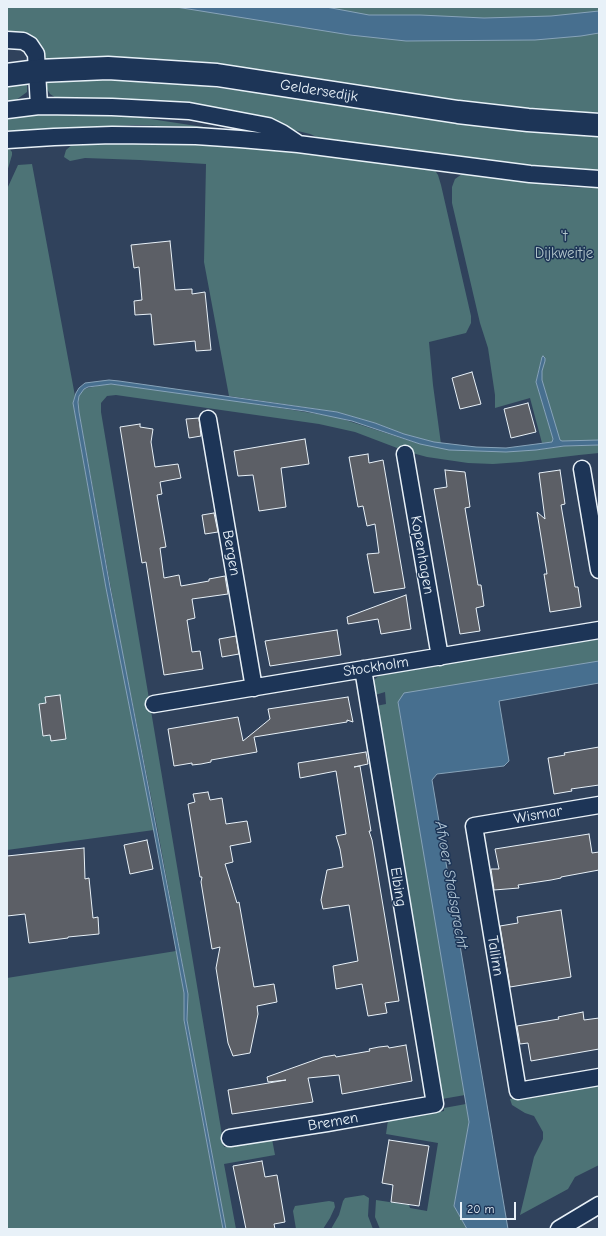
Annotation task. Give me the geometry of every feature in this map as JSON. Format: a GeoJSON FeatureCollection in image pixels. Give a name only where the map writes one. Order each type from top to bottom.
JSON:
{"type":"FeatureCollection","features":[{"type":"Feature","properties":{"kind":"main road","name":"Geldersedijk"},"geometry":{"type":"LineString","coordinates":[[7,75],[108,68],[217,75],[458,112],[528,120],[599,125]]}},
{"type":"Feature","properties":{"kind":"street"},"geometry":{"type":"LineString","coordinates":[[7,40],[23,41],[30,45],[36,54],[39,106]]}},
{"type":"Feature","properties":{"kind":"street"},"geometry":{"type":"LineString","coordinates":[[7,110],[39,106],[112,107],[189,111],[268,126],[282,133],[298,144]]}},
{"type":"Feature","properties":{"kind":"street"},"geometry":{"type":"LineString","coordinates":[[7,140],[54,137],[153,136],[240,138],[298,144],[545,176],[599,179]]}},
{"type":"Feature","properties":{"kind":"street","name":"Bergen"},"geometry":{"type":"LineString","coordinates":[[208,419],[254,688]]}},
{"type":"Feature","properties":{"kind":"street","name":"Kopenhagen"},"geometry":{"type":"LineString","coordinates":[[405,454],[440,657]]}},
{"type":"Feature","properties":{"kind":"street"},"geometry":{"type":"LineString","coordinates":[[582,469],[599,570]]}},
{"type":"Feature","properties":{"kind":"street","name":"Stockholm"},"geometry":{"type":"LineString","coordinates":[[154,704],[599,630]]}},
{"type":"Feature","properties":{"kind":"street","name":"Elbing"},"geometry":{"type":"LineString","coordinates":[[364,669],[435,1104]]}},
{"type":"Feature","properties":{"kind":"street","name":"Wismar"},"geometry":{"type":"LineString","coordinates":[[478,825],[599,805]]}},
{"type":"Feature","properties":{"kind":"street","name":"Tallinn"},"geometry":{"type":"LineString","coordinates":[[478,825],[474,826],[518,1091],[599,1077]]}},
{"type":"Feature","properties":{"kind":"street","name":"Bremen"},"geometry":{"type":"LineString","coordinates":[[230,1138],[435,1104]]}},
{"type":"Feature","properties":{"kind":"street"},"geometry":{"type":"LineString","coordinates":[[559,1229],[599,1205]]}},
{"type":"Feature","properties":{"kind":"green space"},"geometry":{"type":"Polygon","coordinates":[[[7,7],[599,7],[599,116],[554,113],[479,104],[299,78],[46,61],[44,53],[7,33],[7,7]]]}},
{"type":"Feature","properties":{"kind":"green space"},"geometry":{"type":"Polygon","coordinates":[[[98,79],[143,80],[203,86],[471,123],[599,135],[599,173],[560,171],[326,141],[310,134],[262,122],[56,98],[50,94],[46,87],[46,82],[98,79]]]}},
{"type":"Feature","properties":{"kind":"green space"},"geometry":{"type":"Polygon","coordinates":[[[27,83],[27,92],[12,103],[7,104],[7,85],[27,83]]]}},
{"type":"Feature","properties":{"kind":"green space"},"geometry":{"type":"Polygon","coordinates":[[[23,113],[102,114],[144,118],[210,128],[135,125],[7,131],[7,115],[23,113]]]}},
{"type":"Feature","properties":{"kind":"green space"},"geometry":{"type":"Polygon","coordinates":[[[181,142],[286,149],[434,169],[438,175],[441,185],[471,316],[471,323],[466,333],[429,342],[441,444],[404,434],[375,423],[337,412],[229,396],[204,262],[206,164],[85,158],[70,161],[64,157],[66,150],[74,143],[181,142]]]}},
{"type":"Feature","properties":{"kind":"green space"},"geometry":{"type":"Polygon","coordinates":[[[7,146],[12,152],[12,155],[7,172],[7,146]]]}},
{"type":"Feature","properties":{"kind":"green space"},"geometry":{"type":"Polygon","coordinates":[[[32,164],[75,396],[73,403],[106,588],[154,830],[7,850],[7,189],[18,165],[32,164]]]}},
{"type":"Feature","properties":{"kind":"green space","name":"'t Dijkweitje"},"geometry":{"type":"Polygon","coordinates":[[[462,174],[567,187],[599,188],[599,443],[561,444],[541,387],[541,360],[536,382],[553,439],[552,442],[542,443],[530,398],[495,408],[495,395],[488,348],[480,323],[452,203],[452,187],[455,179],[462,174]]]}},
{"type":"Feature","properties":{"kind":"green space"},"geometry":{"type":"Polygon","coordinates":[[[111,384],[231,400],[336,417],[420,444],[536,450],[564,446],[599,445],[599,453],[521,462],[493,464],[468,463],[427,457],[405,451],[355,432],[319,424],[116,395],[107,396],[101,403],[101,412],[224,1147],[272,1139],[275,1155],[224,1164],[236,1229],[226,1229],[187,1020],[188,994],[123,655],[79,412],[78,399],[80,393],[84,389],[111,384]]]}},
{"type":"Feature","properties":{"kind":"green space"},"geometry":{"type":"Polygon","coordinates":[[[599,637],[599,661],[398,702],[465,1095],[442,1099],[376,706],[386,704],[385,692],[375,695],[373,683],[375,679],[383,673],[599,637]]]}},
{"type":"Feature","properties":{"kind":"green space"},"geometry":{"type":"Polygon","coordinates":[[[176,951],[185,998],[184,1021],[223,1229],[7,1229],[7,978],[176,951]]]}},
{"type":"Feature","properties":{"kind":"green space"},"geometry":{"type":"Polygon","coordinates":[[[599,1085],[599,1165],[575,1177],[568,1189],[520,1215],[534,1157],[543,1139],[543,1132],[534,1116],[525,1113],[512,1105],[510,1099],[599,1085]]]}},
{"type":"Feature","properties":{"kind":"green space"},"geometry":{"type":"Polygon","coordinates":[[[466,1104],[469,1122],[454,1206],[467,1229],[380,1229],[375,1217],[376,1200],[409,1205],[410,1208],[427,1211],[438,1143],[386,1134],[388,1120],[444,1111],[444,1108],[466,1104]]]}},
{"type":"Feature","properties":{"kind":"green space"},"geometry":{"type":"Polygon","coordinates":[[[364,1195],[369,1198],[368,1216],[373,1229],[331,1229],[339,1215],[345,1198],[364,1195]]]}},
{"type":"Feature","properties":{"kind":"green space"},"geometry":{"type":"Polygon","coordinates":[[[329,1201],[334,1202],[335,1207],[323,1229],[296,1229],[293,1211],[295,1206],[329,1201]]]}},
{"type":"Feature","properties":{"kind":"water"},"geometry":{"type":"Polygon","coordinates":[[[176,7],[326,7],[369,15],[420,15],[484,18],[551,16],[599,11],[599,33],[535,40],[406,41],[350,35],[176,7]]]}},
{"type":"Feature","properties":{"kind":"water"},"geometry":{"type":"Polygon","coordinates":[[[543,356],[545,361],[542,371],[542,380],[560,440],[599,440],[599,445],[564,446],[506,452],[449,450],[420,444],[352,421],[305,411],[111,384],[88,387],[84,389],[79,396],[79,412],[110,587],[188,994],[187,1020],[226,1229],[223,1229],[184,1020],[184,993],[106,588],[73,403],[76,393],[85,383],[109,380],[119,381],[337,412],[375,423],[404,434],[434,442],[476,447],[506,448],[552,442],[553,439],[536,382],[543,356]]]}},
{"type":"Feature","properties":{"kind":"water"},"geometry":{"type":"Polygon","coordinates":[[[599,661],[599,683],[499,701],[509,761],[504,766],[437,774],[432,780],[508,1229],[467,1229],[454,1206],[469,1122],[398,702],[404,693],[599,661]]]}},
{"type":"Feature","properties":{"kind":"building"},"geometry":{"type":"Polygon","coordinates":[[[170,241],[175,290],[192,289],[192,294],[205,292],[211,350],[196,351],[195,341],[154,345],[151,314],[135,315],[134,301],[142,300],[139,267],[134,268],[131,245],[170,241]]]}},
{"type":"Feature","properties":{"kind":"building"},"geometry":{"type":"Polygon","coordinates":[[[472,372],[481,404],[460,409],[452,378],[472,372]]]}},
{"type":"Feature","properties":{"kind":"building"},"geometry":{"type":"Polygon","coordinates":[[[528,403],[536,432],[511,438],[504,409],[528,403]]]}},
{"type":"Feature","properties":{"kind":"building"},"geometry":{"type":"Polygon","coordinates":[[[199,418],[201,436],[189,438],[186,419],[199,418]]]}},
{"type":"Feature","properties":{"kind":"building"},"geometry":{"type":"Polygon","coordinates":[[[140,424],[140,427],[153,429],[151,442],[155,467],[178,464],[181,478],[160,482],[162,494],[157,495],[166,547],[160,548],[164,578],[179,575],[181,586],[209,581],[209,579],[225,576],[228,594],[192,599],[195,618],[187,620],[192,652],[200,651],[203,669],[164,675],[146,562],[142,563],[120,427],[140,424]]]}},
{"type":"Feature","properties":{"kind":"building"},"geometry":{"type":"Polygon","coordinates":[[[305,439],[309,464],[281,468],[286,507],[259,511],[253,475],[238,476],[234,451],[305,439]]]}},
{"type":"Feature","properties":{"kind":"building"},"geometry":{"type":"Polygon","coordinates":[[[368,454],[369,463],[383,460],[405,588],[374,593],[367,554],[379,553],[375,524],[367,526],[363,506],[358,507],[349,457],[368,454]]]}},
{"type":"Feature","properties":{"kind":"building"},"geometry":{"type":"Polygon","coordinates":[[[445,470],[465,472],[470,507],[465,508],[478,585],[481,585],[484,606],[476,608],[480,631],[460,634],[434,489],[447,487],[445,470]]]}},
{"type":"Feature","properties":{"kind":"building"},"geometry":{"type":"Polygon","coordinates":[[[560,470],[565,504],[561,505],[575,587],[578,587],[581,607],[550,612],[544,574],[547,574],[537,512],[545,519],[539,473],[560,470]]]}},
{"type":"Feature","properties":{"kind":"building"},"geometry":{"type":"Polygon","coordinates":[[[214,513],[218,532],[205,534],[202,515],[214,513]]]}},
{"type":"Feature","properties":{"kind":"building"},"geometry":{"type":"Polygon","coordinates":[[[406,595],[411,629],[381,634],[378,619],[348,624],[347,617],[406,595]]]}},
{"type":"Feature","properties":{"kind":"building"},"geometry":{"type":"Polygon","coordinates":[[[337,630],[341,655],[270,666],[265,641],[337,630]]]}},
{"type":"Feature","properties":{"kind":"building"},"geometry":{"type":"Polygon","coordinates":[[[236,636],[239,654],[222,657],[219,639],[236,636]]]}},
{"type":"Feature","properties":{"kind":"building"},"geometry":{"type":"Polygon","coordinates":[[[60,695],[66,739],[51,741],[50,735],[43,736],[39,704],[46,703],[45,697],[60,695]]]}},
{"type":"Feature","properties":{"kind":"building"},"geometry":{"type":"Polygon","coordinates":[[[348,697],[353,722],[347,720],[347,722],[254,737],[257,752],[211,760],[211,762],[201,764],[192,765],[192,763],[174,766],[168,729],[238,717],[243,741],[270,719],[268,709],[348,697]]]}},
{"type":"Feature","properties":{"kind":"building"},"geometry":{"type":"Polygon","coordinates":[[[599,747],[599,785],[571,789],[572,791],[554,794],[548,758],[565,755],[564,753],[599,747]]]}},
{"type":"Feature","properties":{"kind":"building"},"geometry":{"type":"Polygon","coordinates":[[[366,752],[368,764],[354,767],[360,766],[371,831],[369,831],[372,840],[399,1001],[385,1003],[387,1013],[368,1016],[362,984],[336,989],[333,966],[358,961],[349,905],[323,909],[321,900],[327,870],[343,867],[336,836],[346,834],[336,771],[300,778],[298,763],[366,752]]]}},
{"type":"Feature","properties":{"kind":"building"},"geometry":{"type":"Polygon","coordinates":[[[208,792],[210,800],[222,798],[226,824],[247,821],[251,842],[230,846],[233,862],[225,864],[237,903],[239,902],[254,987],[274,984],[277,1002],[257,1006],[258,1014],[250,1053],[233,1056],[228,1043],[216,968],[220,947],[212,949],[201,882],[202,877],[200,877],[188,804],[195,802],[193,794],[208,792]]]}},
{"type":"Feature","properties":{"kind":"building"},"geometry":{"type":"Polygon","coordinates":[[[589,834],[592,853],[599,852],[599,870],[518,885],[519,888],[494,890],[491,869],[499,869],[495,849],[589,834]]]}},
{"type":"Feature","properties":{"kind":"building"},"geometry":{"type":"Polygon","coordinates":[[[147,840],[153,869],[130,874],[124,845],[147,840]]]}},
{"type":"Feature","properties":{"kind":"building"},"geometry":{"type":"Polygon","coordinates":[[[84,848],[85,879],[89,878],[93,918],[98,917],[99,934],[29,943],[25,914],[7,916],[7,856],[84,848]]]}},
{"type":"Feature","properties":{"kind":"building"},"geometry":{"type":"Polygon","coordinates":[[[561,910],[571,977],[510,987],[500,926],[518,923],[517,917],[561,910]]]}},
{"type":"Feature","properties":{"kind":"building"},"geometry":{"type":"Polygon","coordinates":[[[583,1012],[584,1020],[599,1018],[599,1049],[531,1061],[528,1043],[520,1044],[517,1026],[559,1019],[558,1017],[583,1012]]]}},
{"type":"Feature","properties":{"kind":"building"},"geometry":{"type":"Polygon","coordinates":[[[406,1045],[412,1081],[342,1094],[339,1075],[308,1078],[313,1102],[232,1114],[228,1090],[286,1080],[268,1082],[267,1077],[323,1057],[335,1055],[336,1057],[370,1051],[369,1049],[379,1047],[388,1046],[389,1048],[406,1045]]]}},
{"type":"Feature","properties":{"kind":"building"},"geometry":{"type":"Polygon","coordinates":[[[389,1140],[429,1146],[419,1206],[391,1202],[393,1185],[382,1183],[389,1140]]]}},
{"type":"Feature","properties":{"kind":"building"},"geometry":{"type":"Polygon","coordinates":[[[262,1161],[265,1177],[277,1175],[285,1222],[274,1224],[275,1229],[246,1229],[233,1166],[262,1161]]]}},
{"type":"Feature","properties":{"kind":"water label","name":"Afvoer Stadsgracht"},"geometry":{"type":"Point","coordinates":[451,885]}}]}
